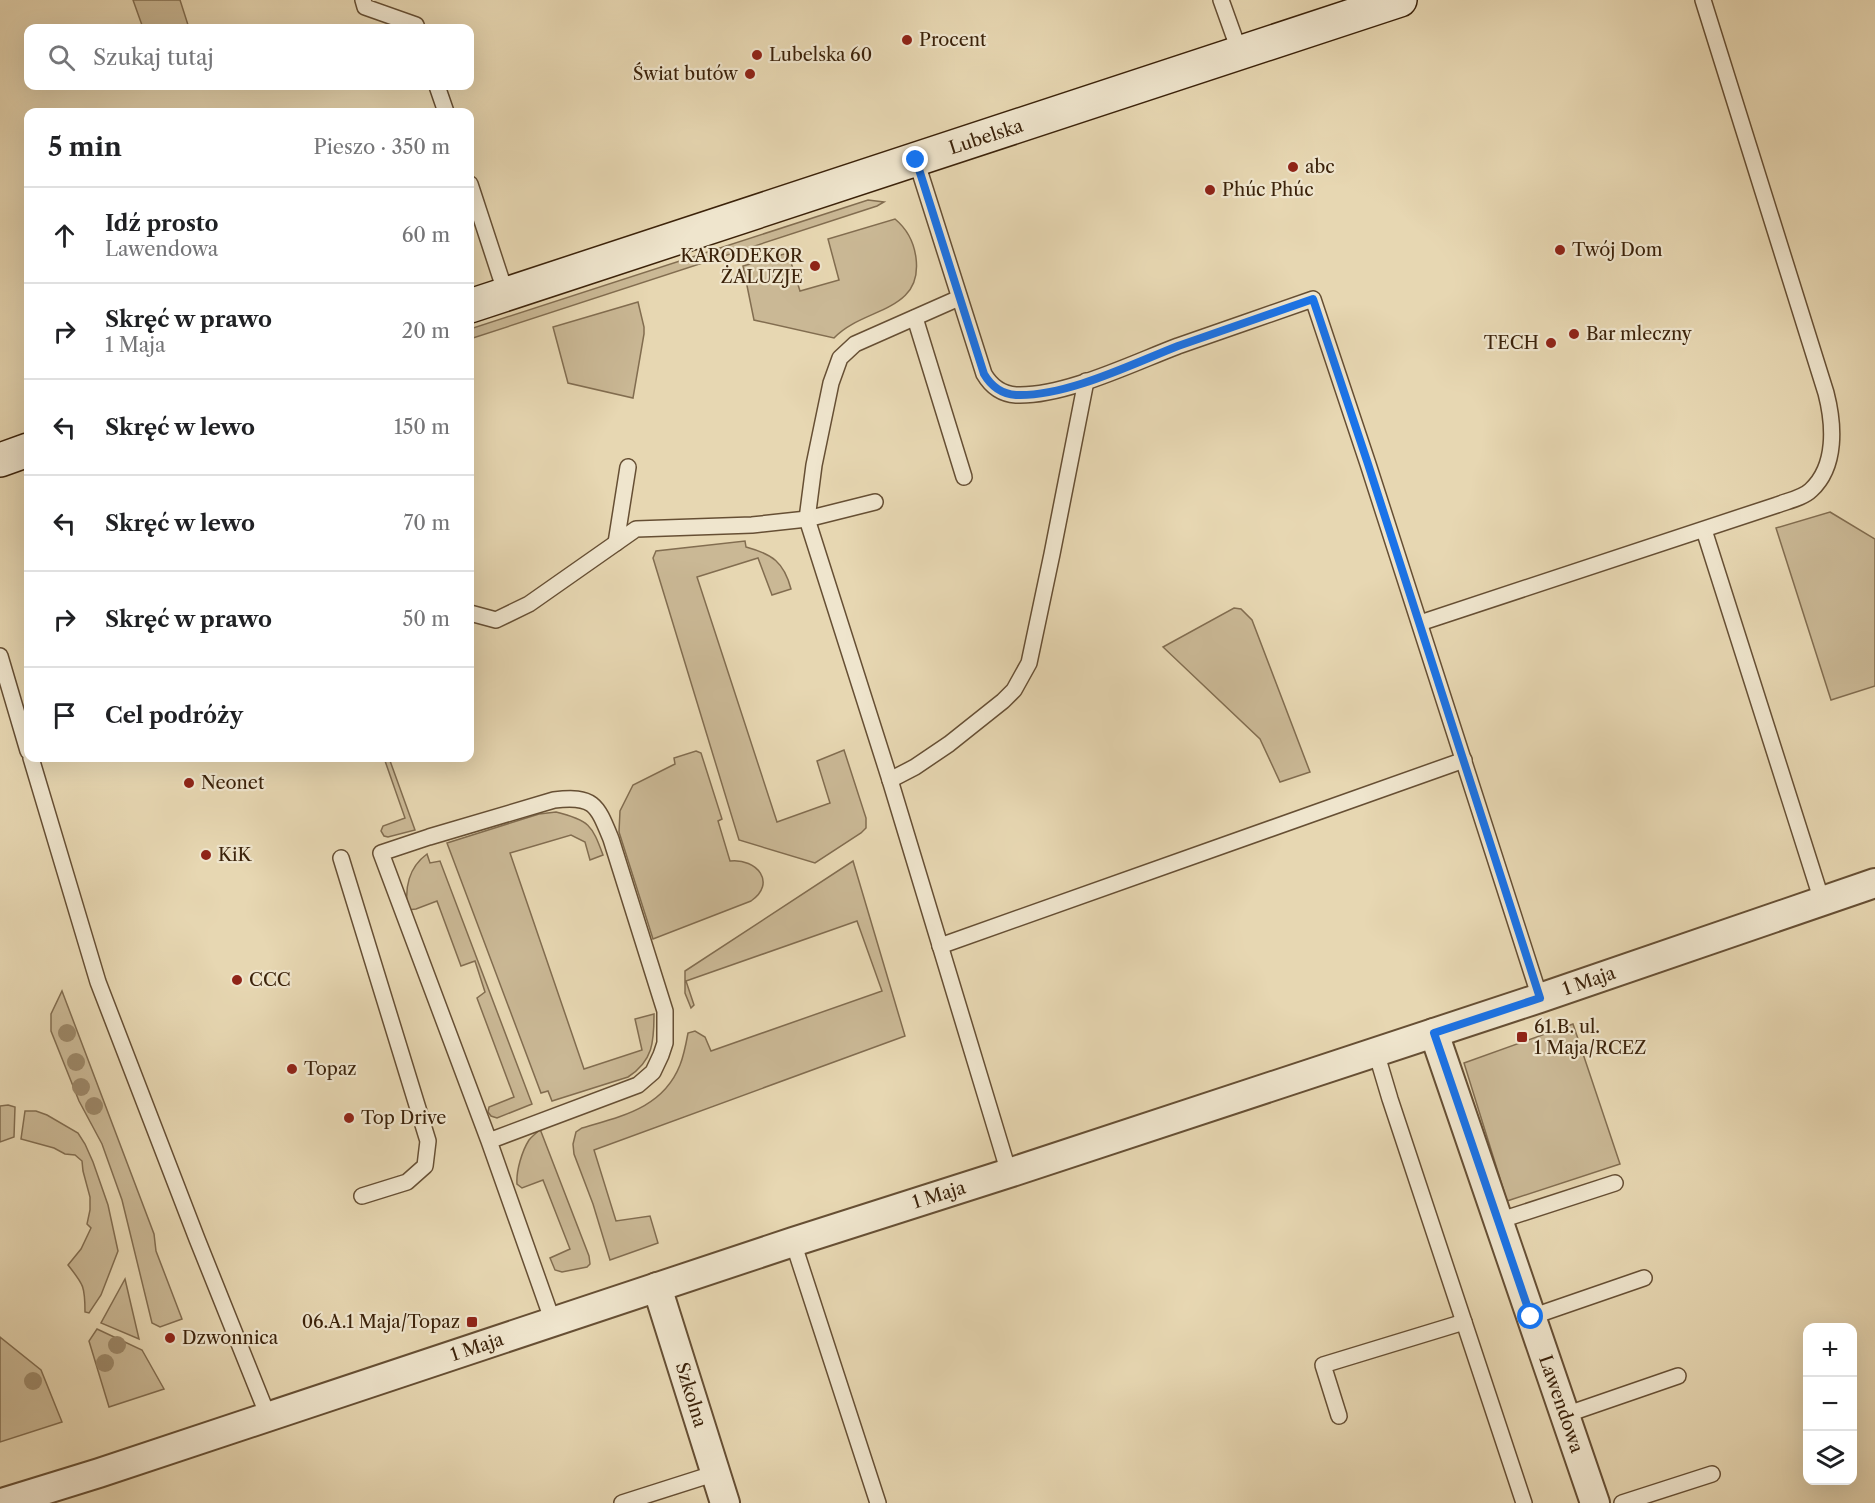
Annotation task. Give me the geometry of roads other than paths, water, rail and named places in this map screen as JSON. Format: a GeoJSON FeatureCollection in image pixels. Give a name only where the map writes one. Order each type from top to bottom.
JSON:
{"type":"FeatureCollection","features":[{"type":"Feature","properties":{"kind":"main road","name":"Lubelska"},"geometry":{"type":"LineString","coordinates":[[474,305],[1240,53],[1350,8],[1400,0]]}},
{"type":"Feature","properties":{"kind":"main road"},"geometry":{"type":"LineString","coordinates":[[0,460],[24,451]]}},
{"type":"Feature","properties":{"kind":"street","name":"1 Maja"},"geometry":{"type":"LineString","coordinates":[[2,1503],[1540,998],[1875,884]]}},
{"type":"Feature","properties":{"kind":"street","name":"Lawendowa"},"geometry":{"type":"LineString","coordinates":[[1434,1033],[1595,1503]]}},
{"type":"Feature","properties":{"kind":"street","name":"Szkolna"},"geometry":{"type":"LineString","coordinates":[[657,1287],[725,1503]]}},
{"type":"Feature","properties":{"kind":"lane"},"geometry":{"type":"LineString","coordinates":[[363,0],[365,7],[413,24]]}},
{"type":"Feature","properties":{"kind":"lane"},"geometry":{"type":"LineString","coordinates":[[1221,0],[1240,53]]}},
{"type":"Feature","properties":{"kind":"lane"},"geometry":{"type":"LineString","coordinates":[[1419,623],[1704,530],[1810,492],[1830,457],[1831,415],[1826,393],[1703,0]]}},
{"type":"Feature","properties":{"kind":"lane"},"geometry":{"type":"LineString","coordinates":[[438,90],[444,108]]}},
{"type":"Feature","properties":{"kind":"lane"},"geometry":{"type":"LineString","coordinates":[[916,160],[984,374],[991,385],[1002,392],[1014,395],[1054,391],[1313,299],[1540,998]]}},
{"type":"Feature","properties":{"kind":"lane"},"geometry":{"type":"LineString","coordinates":[[474,196],[506,294]]}},
{"type":"Feature","properties":{"kind":"lane"},"geometry":{"type":"LineString","coordinates":[[959,298],[855,344],[840,358],[824,414],[807,519],[890,780],[1009,1173]]}},
{"type":"Feature","properties":{"kind":"lane"},"geometry":{"type":"LineString","coordinates":[[915,318],[964,477]]}},
{"type":"Feature","properties":{"kind":"lane"},"geometry":{"type":"LineString","coordinates":[[890,780],[915,767],[949,744],[1003,701],[1014,690],[1029,663],[1086,381]]}},
{"type":"Feature","properties":{"kind":"lane"},"geometry":{"type":"LineString","coordinates":[[616,543],[628,467]]}},
{"type":"Feature","properties":{"kind":"lane"},"geometry":{"type":"LineString","coordinates":[[474,614],[496,620],[529,604],[636,529],[752,525],[807,519],[874,502]]}},
{"type":"Feature","properties":{"kind":"lane"},"geometry":{"type":"LineString","coordinates":[[1704,530],[1822,901]]}},
{"type":"Feature","properties":{"kind":"lane"},"geometry":{"type":"LineString","coordinates":[[0,656],[24,737]]}},
{"type":"Feature","properties":{"kind":"lane"},"geometry":{"type":"LineString","coordinates":[[940,945],[1464,760]]}},
{"type":"Feature","properties":{"kind":"lane"},"geometry":{"type":"LineString","coordinates":[[31,762],[98,982],[268,1416]]}},
{"type":"Feature","properties":{"kind":"lane"},"geometry":{"type":"LineString","coordinates":[[489,1141],[638,1085],[653,1072],[665,1043],[665,1011],[611,839],[600,812],[590,803],[574,798],[554,800],[381,853],[489,1141],[553,1322]]}},
{"type":"Feature","properties":{"kind":"lane"},"geometry":{"type":"LineString","coordinates":[[341,858],[428,1141],[424,1166],[407,1182],[362,1196]]}},
{"type":"Feature","properties":{"kind":"lane"},"geometry":{"type":"LineString","coordinates":[[1376,1052],[1524,1503]]}},
{"type":"Feature","properties":{"kind":"lane"},"geometry":{"type":"LineString","coordinates":[[1498,1221],[1615,1183]]}},
{"type":"Feature","properties":{"kind":"lane"},"geometry":{"type":"LineString","coordinates":[[793,1242],[878,1503]]}},
{"type":"Feature","properties":{"kind":"lane"},"geometry":{"type":"LineString","coordinates":[[1531,1317],[1644,1278]]}},
{"type":"Feature","properties":{"kind":"lane"},"geometry":{"type":"LineString","coordinates":[[1339,1416],[1323,1365],[1464,1322]]}},
{"type":"Feature","properties":{"kind":"lane"},"geometry":{"type":"LineString","coordinates":[[1565,1415],[1678,1376]]}},
{"type":"Feature","properties":{"kind":"lane"},"geometry":{"type":"LineString","coordinates":[[622,1503],[716,1473]]}},
{"type":"Feature","properties":{"kind":"lane"},"geometry":{"type":"LineString","coordinates":[[1622,1503],[1712,1474]]}},
{"type":"Feature","properties":{"kind":"place","name":"Procent"},"geometry":{"type":"Point","coordinates":[907,40]}},
{"type":"Feature","properties":{"kind":"place","name":"Lubelska 60"},"geometry":{"type":"Point","coordinates":[757,55]}},
{"type":"Feature","properties":{"kind":"place","name":"Świat butów"},"geometry":{"type":"Point","coordinates":[750,74]}},
{"type":"Feature","properties":{"kind":"place","name":"abc"},"geometry":{"type":"Point","coordinates":[1293,167]}},
{"type":"Feature","properties":{"kind":"place","name":"Phúc Phúc"},"geometry":{"type":"Point","coordinates":[1210,190]}},
{"type":"Feature","properties":{"kind":"place","name":"Twój Dom"},"geometry":{"type":"Point","coordinates":[1560,250]}},
{"type":"Feature","properties":{"kind":"place","name":"KARODEKOR ŻALUZJE"},"geometry":{"type":"Point","coordinates":[815,266]}},
{"type":"Feature","properties":{"kind":"place","name":"Bar mleczny"},"geometry":{"type":"Point","coordinates":[1574,334]}},
{"type":"Feature","properties":{"kind":"place","name":"TECH"},"geometry":{"type":"Point","coordinates":[1551,343]}},
{"type":"Feature","properties":{"kind":"place","name":"Neonet"},"geometry":{"type":"Point","coordinates":[189,783]}},
{"type":"Feature","properties":{"kind":"place","name":"KiK"},"geometry":{"type":"Point","coordinates":[206,855]}},
{"type":"Feature","properties":{"kind":"place","name":"CCC"},"geometry":{"type":"Point","coordinates":[237,980]}},
{"type":"Feature","properties":{"kind":"place","name":"61.B. ul. 1 Maja/RCEZ"},"geometry":{"type":"Point","coordinates":[1522,1037]}},
{"type":"Feature","properties":{"kind":"place","name":"Topaz"},"geometry":{"type":"Point","coordinates":[292,1069]}},
{"type":"Feature","properties":{"kind":"place","name":"Top Drive"},"geometry":{"type":"Point","coordinates":[349,1118]}},
{"type":"Feature","properties":{"kind":"place","name":"06.A.1 Maja/Topaz"},"geometry":{"type":"Point","coordinates":[472,1322]}},
{"type":"Feature","properties":{"kind":"place","name":"Dzwonnica"},"geometry":{"type":"Point","coordinates":[170,1338]}}]}
